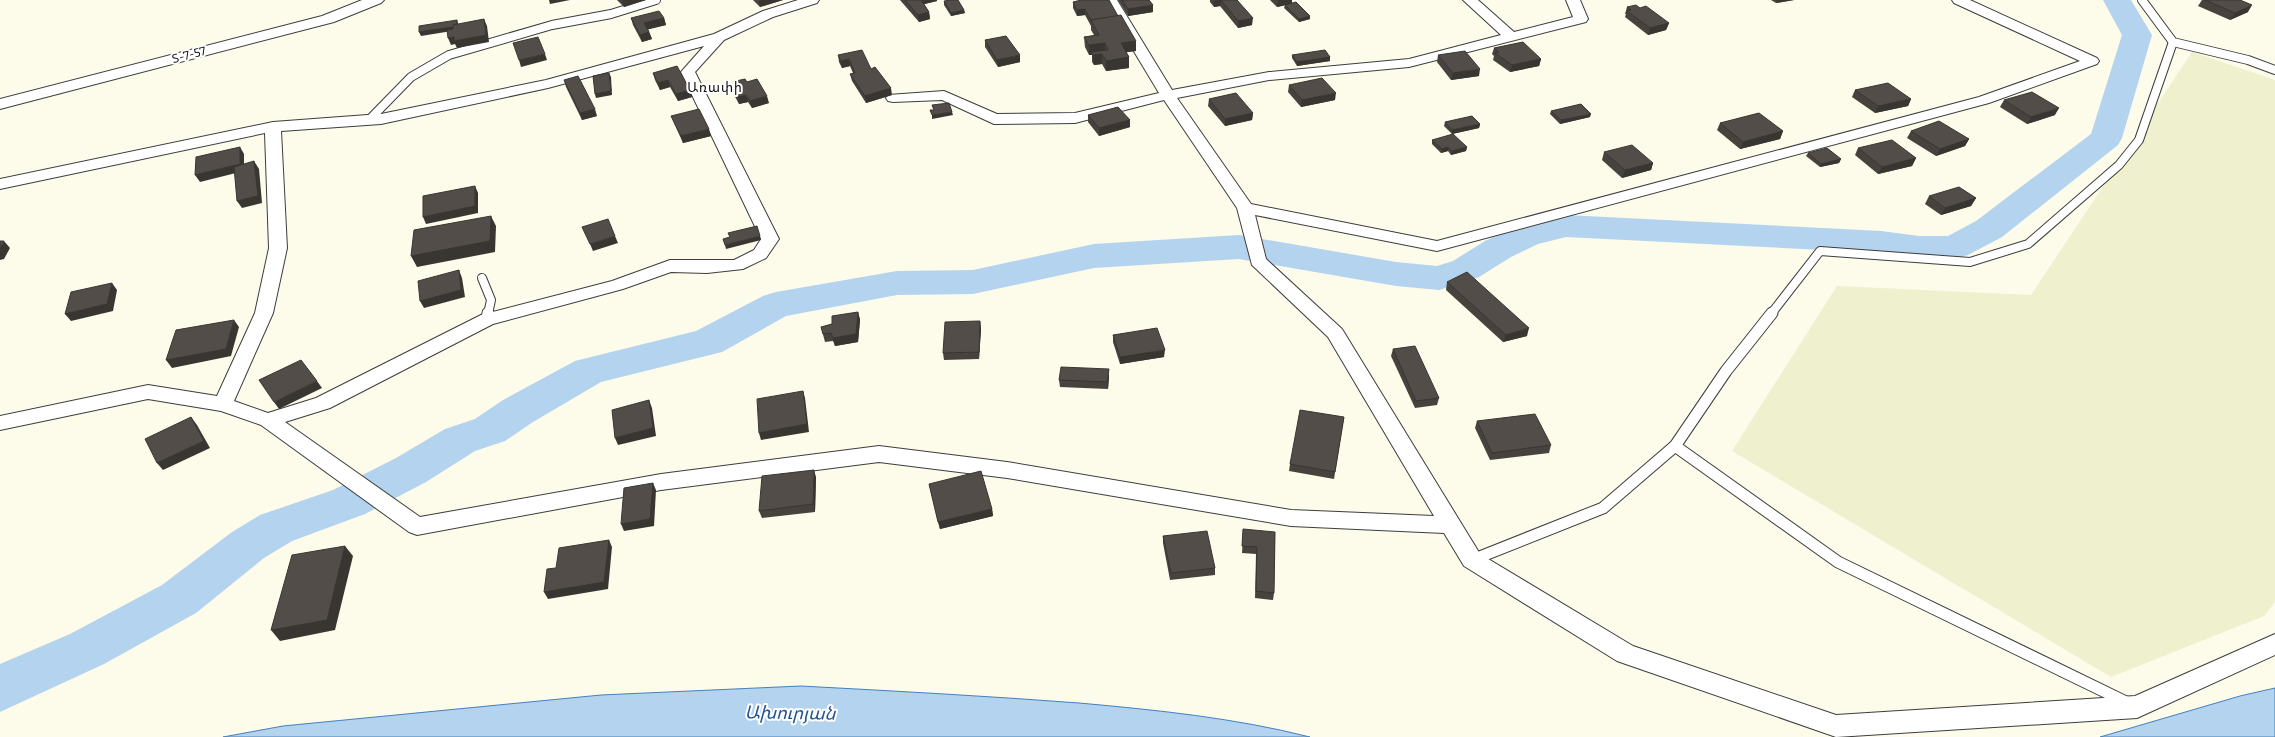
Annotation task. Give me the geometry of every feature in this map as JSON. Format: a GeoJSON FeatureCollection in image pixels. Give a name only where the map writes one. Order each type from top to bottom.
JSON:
{"type":"FeatureCollection","features":[{"type":"Feature","properties":{"kind":"street","name":"Տ-7-57"},"geometry":{"type":"LineString","coordinates":[[0,104],[328,19],[376,0]]}},
{"type":"Feature","properties":{"kind":"street"},"geometry":{"type":"LineString","coordinates":[[0,184],[273,127],[369,120],[548,84],[719,37],[768,14],[812,0]]}},
{"type":"Feature","properties":{"kind":"street"},"geometry":{"type":"LineString","coordinates":[[1110,0],[1168,95],[1245,208],[1258,261],[1335,333],[1386,422],[1472,560],[1625,654],[1836,726],[2136,707],[2275,644]]}},
{"type":"Feature","properties":{"kind":"street"},"geometry":{"type":"LineString","coordinates":[[1470,0],[1513,38]]}},
{"type":"Feature","properties":{"kind":"street"},"geometry":{"type":"LineString","coordinates":[[893,98],[944,95],[994,119],[1075,118],[1168,95],[1269,76],[1409,63],[1513,38],[1581,19],[1573,0]]}},
{"type":"Feature","properties":{"kind":"street"},"geometry":{"type":"LineString","coordinates":[[1245,208],[1437,246],[1984,100],[2092,62],[1959,0]]}},
{"type":"Feature","properties":{"kind":"street"},"geometry":{"type":"LineString","coordinates":[[268,420],[323,403],[487,320],[617,285],[670,266],[707,267],[737,265],[760,254],[770,239],[688,72],[719,37]]}},
{"type":"Feature","properties":{"kind":"street"},"geometry":{"type":"LineString","coordinates":[[223,404],[264,313],[278,248],[273,167],[273,127]]}},
{"type":"Feature","properties":{"kind":"street"},"geometry":{"type":"LineString","coordinates":[[0,423],[148,392],[223,404],[268,420],[417,526],[661,482],[879,454],[1007,470],[1291,518],[1450,525]]}},
{"type":"Feature","properties":{"kind":"lane"},"geometry":{"type":"LineString","coordinates":[[369,120],[411,77],[449,55],[552,25],[611,14],[656,0]]}},
{"type":"Feature","properties":{"kind":"lane"},"geometry":{"type":"LineString","coordinates":[[2142,0],[2172,42],[2248,60],[2275,70]]}},
{"type":"Feature","properties":{"kind":"lane"},"geometry":{"type":"LineString","coordinates":[[1472,560],[1603,508],[1675,446],[1726,371],[1820,251],[1970,262],[2028,244],[2118,165],[2139,140],[2172,42]]}},
{"type":"Feature","properties":{"kind":"lane"},"geometry":{"type":"LineString","coordinates":[[482,278],[491,300],[487,320]]}},
{"type":"Feature","properties":{"kind":"lane"},"geometry":{"type":"LineString","coordinates":[[1675,446],[1838,562],[2136,707]]}},
{"type":"Feature","properties":{"kind":"green space"},"geometry":{"type":"Polygon","coordinates":[[[2192,52],[2275,80],[2275,602],[2264,616],[2111,677],[1732,451],[1837,286],[2031,295],[2192,52]]]}},
{"type":"Feature","properties":{"kind":"water","name":"Ախուրյան"},"geometry":{"type":"Polygon","coordinates":[[[801,686],[1079,703],[1225,720],[1282,730],[1310,737],[223,737],[283,726],[601,695],[801,686]]]}},
{"type":"Feature","properties":{"kind":"water"},"geometry":{"type":"Polygon","coordinates":[[[2275,688],[2275,737],[2100,737],[2240,696],[2275,688]]]}},
{"type":"Feature","properties":{"kind":"building"},"geometry":{"type":"Polygon","coordinates":[[[905,0],[921,0],[929,12],[918,15],[905,0]]]}},
{"type":"Feature","properties":{"kind":"building"},"geometry":{"type":"Polygon","coordinates":[[[958,0],[964,10],[951,13],[944,1],[958,0]]]}},
{"type":"Feature","properties":{"kind":"building"},"geometry":{"type":"Polygon","coordinates":[[[1081,0],[1109,0],[1118,16],[1091,20],[1085,9],[1077,10],[1073,2],[1081,0]]]}},
{"type":"Feature","properties":{"kind":"building"},"geometry":{"type":"Polygon","coordinates":[[[1122,0],[1149,0],[1153,5],[1128,9],[1122,0]]]}},
{"type":"Feature","properties":{"kind":"building"},"geometry":{"type":"Polygon","coordinates":[[[1221,0],[1237,0],[1253,18],[1238,21],[1221,0]]]}},
{"type":"Feature","properties":{"kind":"building"},"geometry":{"type":"Polygon","coordinates":[[[2205,0],[2240,0],[2252,5],[2235,13],[2205,0]]]}},
{"type":"Feature","properties":{"kind":"building"},"geometry":{"type":"Polygon","coordinates":[[[1296,2],[1310,16],[1299,19],[1285,5],[1296,2]]]}},
{"type":"Feature","properties":{"kind":"building"},"geometry":{"type":"Polygon","coordinates":[[[1636,5],[1640,8],[1646,6],[1669,23],[1650,28],[1627,11],[1631,10],[1627,7],[1636,5]]]}},
{"type":"Feature","properties":{"kind":"building"},"geometry":{"type":"Polygon","coordinates":[[[659,11],[664,18],[644,23],[649,32],[640,35],[631,18],[659,11]]]}},
{"type":"Feature","properties":{"kind":"building"},"geometry":{"type":"Polygon","coordinates":[[[1121,15],[1136,41],[1121,43],[1129,57],[1106,61],[1102,54],[1093,55],[1091,52],[1108,50],[1105,43],[1089,45],[1084,37],[1099,35],[1091,20],[1121,15]]]}},
{"type":"Feature","properties":{"kind":"building"},"geometry":{"type":"Polygon","coordinates":[[[484,19],[486,35],[454,41],[454,37],[448,38],[447,30],[453,29],[453,25],[484,19]]]}},
{"type":"Feature","properties":{"kind":"building"},"geometry":{"type":"Polygon","coordinates":[[[457,20],[457,24],[453,25],[453,27],[419,32],[419,26],[457,20]]]}},
{"type":"Feature","properties":{"kind":"building"},"geometry":{"type":"Polygon","coordinates":[[[1006,36],[1020,55],[997,60],[985,40],[1006,36]]]}},
{"type":"Feature","properties":{"kind":"building"},"geometry":{"type":"Polygon","coordinates":[[[538,37],[545,54],[519,60],[513,43],[538,37]]]}},
{"type":"Feature","properties":{"kind":"building"},"geometry":{"type":"Polygon","coordinates":[[[1523,42],[1541,59],[1512,65],[1495,53],[1499,52],[1494,48],[1523,42]]]}},
{"type":"Feature","properties":{"kind":"building"},"geometry":{"type":"Polygon","coordinates":[[[862,50],[871,69],[875,67],[891,88],[865,96],[850,74],[855,73],[849,59],[841,61],[838,55],[862,50]]]}},
{"type":"Feature","properties":{"kind":"building"},"geometry":{"type":"Polygon","coordinates":[[[1325,50],[1330,57],[1297,62],[1292,55],[1325,50]]]}},
{"type":"Feature","properties":{"kind":"building"},"geometry":{"type":"Polygon","coordinates":[[[1465,51],[1480,69],[1453,73],[1438,55],[1465,51]]]}},
{"type":"Feature","properties":{"kind":"building"},"geometry":{"type":"Polygon","coordinates":[[[677,66],[690,90],[676,94],[668,80],[658,83],[653,73],[677,66]]]}},
{"type":"Feature","properties":{"kind":"building"},"geometry":{"type":"Polygon","coordinates":[[[609,73],[611,91],[595,94],[593,76],[609,73]]]}},
{"type":"Feature","properties":{"kind":"building"},"geometry":{"type":"Polygon","coordinates":[[[578,76],[595,109],[580,113],[564,80],[578,76]]]}},
{"type":"Feature","properties":{"kind":"building"},"geometry":{"type":"Polygon","coordinates":[[[1322,78],[1336,93],[1302,100],[1289,85],[1322,78]]]}},
{"type":"Feature","properties":{"kind":"building"},"geometry":{"type":"Polygon","coordinates":[[[745,79],[747,82],[757,79],[767,96],[750,101],[746,95],[738,97],[731,86],[738,84],[736,81],[745,79]]]}},
{"type":"Feature","properties":{"kind":"building"},"geometry":{"type":"Polygon","coordinates":[[[1888,83],[1911,99],[1878,106],[1855,90],[1888,83]]]}},
{"type":"Feature","properties":{"kind":"building"},"geometry":{"type":"Polygon","coordinates":[[[2032,92],[2059,108],[2031,117],[2004,100],[2032,92]]]}},
{"type":"Feature","properties":{"kind":"building"},"geometry":{"type":"Polygon","coordinates":[[[1236,93],[1253,113],[1225,119],[1209,99],[1236,93]]]}},
{"type":"Feature","properties":{"kind":"building"},"geometry":{"type":"Polygon","coordinates":[[[949,103],[952,112],[932,115],[930,110],[934,110],[932,105],[949,103]]]}},
{"type":"Feature","properties":{"kind":"building"},"geometry":{"type":"Polygon","coordinates":[[[1581,104],[1591,114],[1561,120],[1551,111],[1581,104]]]}},
{"type":"Feature","properties":{"kind":"building"},"geometry":{"type":"Polygon","coordinates":[[[1118,107],[1130,120],[1099,128],[1088,115],[1118,107]]]}},
{"type":"Feature","properties":{"kind":"building"},"geometry":{"type":"Polygon","coordinates":[[[699,109],[709,129],[681,136],[671,116],[699,109]]]}},
{"type":"Feature","properties":{"kind":"building"},"geometry":{"type":"Polygon","coordinates":[[[1759,113],[1783,131],[1743,142],[1720,123],[1759,113]]]}},
{"type":"Feature","properties":{"kind":"building"},"geometry":{"type":"Polygon","coordinates":[[[1472,116],[1480,124],[1452,130],[1445,122],[1472,116]]]}},
{"type":"Feature","properties":{"kind":"building"},"geometry":{"type":"Polygon","coordinates":[[[1939,121],[1969,139],[1940,149],[1911,131],[1939,121]]]}},
{"type":"Feature","properties":{"kind":"building"},"geometry":{"type":"Polygon","coordinates":[[[1453,134],[1467,147],[1452,151],[1448,147],[1442,149],[1432,140],[1453,134]]]}},
{"type":"Feature","properties":{"kind":"building"},"geometry":{"type":"Polygon","coordinates":[[[1892,140],[1916,158],[1882,167],[1858,148],[1892,140]]]}},
{"type":"Feature","properties":{"kind":"building"},"geometry":{"type":"Polygon","coordinates":[[[1632,145],[1653,163],[1625,170],[1604,152],[1632,145]]]}},
{"type":"Feature","properties":{"kind":"building"},"geometry":{"type":"Polygon","coordinates":[[[240,147],[240,164],[195,175],[196,157],[240,147]]]}},
{"type":"Feature","properties":{"kind":"building"},"geometry":{"type":"Polygon","coordinates":[[[1827,148],[1841,159],[1821,164],[1808,153],[1827,148]]]}},
{"type":"Feature","properties":{"kind":"building"},"geometry":{"type":"Polygon","coordinates":[[[254,161],[258,196],[237,201],[234,167],[254,161]]]}},
{"type":"Feature","properties":{"kind":"building"},"geometry":{"type":"Polygon","coordinates":[[[475,186],[475,206],[423,217],[423,196],[475,186]]]}},
{"type":"Feature","properties":{"kind":"building"},"geometry":{"type":"Polygon","coordinates":[[[1959,187],[1976,198],[1945,208],[1929,196],[1959,187]]]}},
{"type":"Feature","properties":{"kind":"building"},"geometry":{"type":"Polygon","coordinates":[[[491,216],[490,241],[411,256],[414,230],[491,216]]]}},
{"type":"Feature","properties":{"kind":"building"},"geometry":{"type":"Polygon","coordinates":[[[608,219],[615,236],[590,244],[582,227],[608,219]]]}},
{"type":"Feature","properties":{"kind":"building"},"geometry":{"type":"Polygon","coordinates":[[[757,226],[760,236],[725,245],[723,239],[730,237],[728,233],[757,226]]]}},
{"type":"Feature","properties":{"kind":"building"},"geometry":{"type":"Polygon","coordinates":[[[0,241],[4,241],[0,248],[0,241]]]}},
{"type":"Feature","properties":{"kind":"building"},"geometry":{"type":"Polygon","coordinates":[[[459,270],[461,290],[420,301],[418,281],[459,270]]]}},
{"type":"Feature","properties":{"kind":"building"},"geometry":{"type":"Polygon","coordinates":[[[1467,272],[1529,328],[1506,335],[1447,282],[1467,272]]]}},
{"type":"Feature","properties":{"kind":"building"},"geometry":{"type":"Polygon","coordinates":[[[112,283],[107,304],[65,314],[71,292],[112,283]]]}},
{"type":"Feature","properties":{"kind":"building"},"geometry":{"type":"Polygon","coordinates":[[[858,312],[856,334],[833,338],[831,333],[823,334],[821,327],[832,324],[832,316],[858,312]]]}},
{"type":"Feature","properties":{"kind":"building"},"geometry":{"type":"Polygon","coordinates":[[[234,320],[226,349],[166,360],[176,330],[234,320]]]}},
{"type":"Feature","properties":{"kind":"building"},"geometry":{"type":"Polygon","coordinates":[[[980,321],[979,352],[943,353],[945,322],[980,321]]]}},
{"type":"Feature","properties":{"kind":"building"},"geometry":{"type":"Polygon","coordinates":[[[1157,328],[1165,350],[1120,357],[1113,335],[1157,328]]]}},
{"type":"Feature","properties":{"kind":"building"},"geometry":{"type":"Polygon","coordinates":[[[1415,346],[1439,398],[1416,401],[1393,349],[1415,346]]]}},
{"type":"Feature","properties":{"kind":"building"},"geometry":{"type":"Polygon","coordinates":[[[301,360],[317,381],[274,402],[259,380],[301,360]]]}},
{"type":"Feature","properties":{"kind":"building"},"geometry":{"type":"Polygon","coordinates":[[[1061,367],[1109,369],[1107,382],[1059,380],[1061,367]]]}},
{"type":"Feature","properties":{"kind":"building"},"geometry":{"type":"Polygon","coordinates":[[[803,391],[807,424],[759,433],[757,399],[803,391]]]}},
{"type":"Feature","properties":{"kind":"building"},"geometry":{"type":"Polygon","coordinates":[[[649,400],[653,428],[615,438],[612,410],[649,400]]]}},
{"type":"Feature","properties":{"kind":"building"},"geometry":{"type":"Polygon","coordinates":[[[1300,410],[1344,417],[1335,472],[1290,464],[1300,410]]]}},
{"type":"Feature","properties":{"kind":"building"},"geometry":{"type":"Polygon","coordinates":[[[1535,414],[1551,445],[1492,453],[1477,421],[1535,414]]]}},
{"type":"Feature","properties":{"kind":"building"},"geometry":{"type":"Polygon","coordinates":[[[191,417],[204,441],[157,463],[145,439],[191,417]]]}},
{"type":"Feature","properties":{"kind":"building"},"geometry":{"type":"Polygon","coordinates":[[[814,470],[813,504],[759,511],[762,476],[814,470]]]}},
{"type":"Feature","properties":{"kind":"building"},"geometry":{"type":"Polygon","coordinates":[[[981,471],[992,509],[938,522],[929,484],[981,471]]]}},
{"type":"Feature","properties":{"kind":"building"},"geometry":{"type":"Polygon","coordinates":[[[653,483],[650,519],[621,524],[624,488],[653,483]]]}},
{"type":"Feature","properties":{"kind":"building"},"geometry":{"type":"Polygon","coordinates":[[[1243,529],[1275,532],[1274,593],[1256,591],[1257,547],[1242,546],[1243,529]]]}},
{"type":"Feature","properties":{"kind":"building"},"geometry":{"type":"Polygon","coordinates":[[[1207,531],[1215,568],[1171,573],[1163,536],[1207,531]]]}},
{"type":"Feature","properties":{"kind":"building"},"geometry":{"type":"Polygon","coordinates":[[[609,540],[604,582],[544,592],[547,569],[556,568],[559,548],[609,540]]]}},
{"type":"Feature","properties":{"kind":"building"},"geometry":{"type":"Polygon","coordinates":[[[345,546],[327,620],[271,630],[292,555],[345,546]]]}},
{"type":"Feature","properties":{"kind":"waterway"},"geometry":{"type":"LineString","coordinates":[[0,690],[23,677],[87,649],[179,599],[248,545],[276,528],[349,502],[411,470],[460,440],[490,430],[518,411],[589,371],[708,342],[776,305],[897,283],[973,282],[1094,256],[1239,247],[1396,274],[1439,278],[1466,269],[1498,249],[1526,236],[1566,226],[1881,242],[1919,248],[1955,247],[1989,229],[2106,138],[2137,35],[2117,0]]}},
{"type":"Feature","properties":{"kind":"district","name":"Առափի"},"geometry":{"type":"Point","coordinates":[715,87]}}]}
